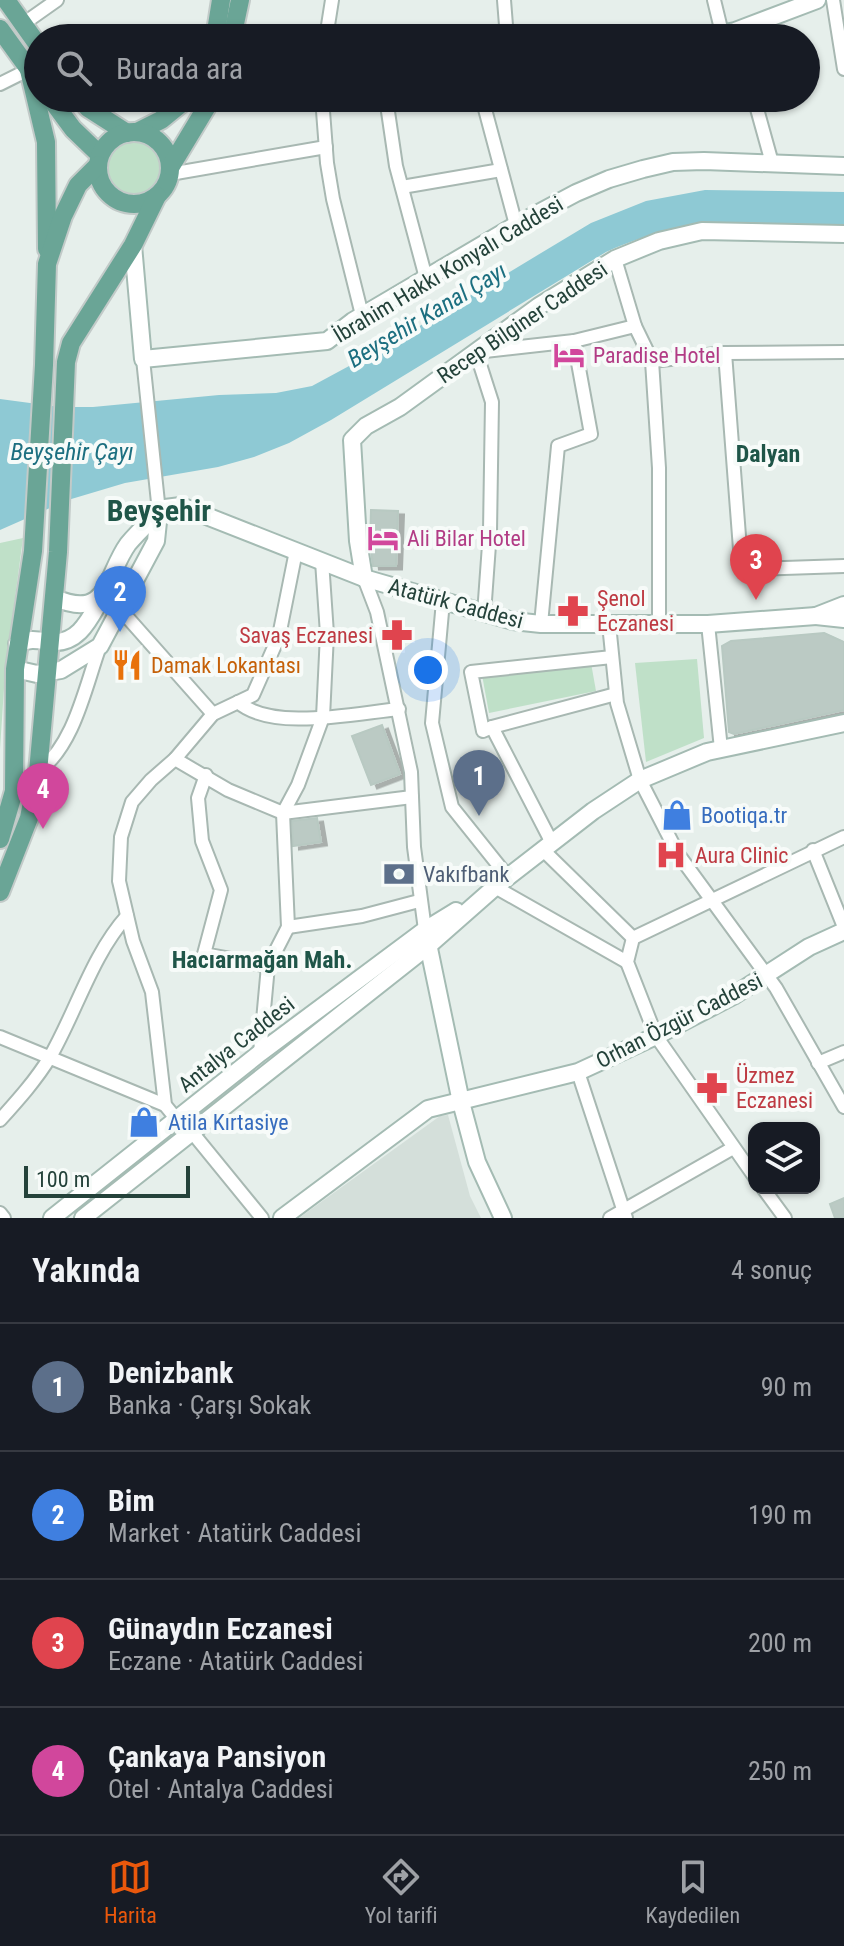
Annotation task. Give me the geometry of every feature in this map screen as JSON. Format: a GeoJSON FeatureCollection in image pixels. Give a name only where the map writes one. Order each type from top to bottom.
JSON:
{"type":"FeatureCollection","features":[{"type":"Feature","properties":{"kind":"main road"},"geometry":{"type":"LineString","coordinates":[[6,0],[23,24]]}},
{"type":"Feature","properties":{"kind":"main road"},"geometry":{"type":"LineString","coordinates":[[217,24],[221,0]]}},
{"type":"Feature","properties":{"kind":"main road"},"geometry":{"type":"LineString","coordinates":[[235,24],[240,0]]}},
{"type":"Feature","properties":{"kind":"main road"},"geometry":{"type":"LineString","coordinates":[[756,24],[815,1]]}},
{"type":"Feature","properties":{"kind":"main road"},"geometry":{"type":"LineString","coordinates":[[0,29],[24,58]]}},
{"type":"Feature","properties":{"kind":"main road"},"geometry":{"type":"LineString","coordinates":[[0,839],[14,791],[15,669],[33,551],[44,365],[46,142],[41,112]]}},
{"type":"Feature","properties":{"kind":"main road"},"geometry":{"type":"LineString","coordinates":[[60,112],[99,160],[99,176],[104,187],[122,202],[134,204],[157,196]]}},
{"type":"Feature","properties":{"kind":"main road"},"geometry":{"type":"LineString","coordinates":[[95,112],[132,132],[156,139],[169,156],[170,170]]}},
{"type":"Feature","properties":{"kind":"main road"},"geometry":{"type":"LineString","coordinates":[[47,264],[63,216],[78,185],[111,140],[161,120],[171,112]]}},
{"type":"Feature","properties":{"kind":"main road"},"geometry":{"type":"LineString","coordinates":[[0,892],[29,818],[38,772],[55,598],[66,368],[71,343],[133,245],[157,196],[165,188],[170,170],[204,112]]}},
{"type":"Feature","properties":{"kind":"main road","name":"İbrahim Hakkı Konyalı Caddesi"},"geometry":{"type":"LineString","coordinates":[[143,359],[327,341],[362,315],[516,225],[576,193],[643,169],[673,162],[844,166]]}},
{"type":"Feature","properties":{"kind":"main road","name":"Recep Bilginer Caddesi"},"geometry":{"type":"LineString","coordinates":[[364,578],[358,541],[352,440],[366,426],[400,407],[539,306],[615,259],[659,241],[702,231],[844,234]]}},
{"type":"Feature","properties":{"kind":"main road"},"geometry":{"type":"LineString","coordinates":[[133,245],[143,359]]}},
{"type":"Feature","properties":{"kind":"main road","name":"Atatürk Caddesi"},"geometry":{"type":"LineString","coordinates":[[159,512],[181,506],[364,578],[484,614],[541,624],[708,624],[816,616]]}},
{"type":"Feature","properties":{"kind":"main road"},"geometry":{"type":"LineString","coordinates":[[17,644],[36,639],[51,642],[75,636],[84,629],[127,545],[159,512]]}},
{"type":"Feature","properties":{"kind":"main road"},"geometry":{"type":"LineString","coordinates":[[15,669],[32,674],[48,673],[74,664],[100,646],[156,541],[159,512]]}},
{"type":"Feature","properties":{"kind":"main road"},"geometry":{"type":"LineString","coordinates":[[55,598],[75,605],[103,596]]}},
{"type":"Feature","properties":{"kind":"main road"},"geometry":{"type":"LineString","coordinates":[[816,616],[844,605]]}},
{"type":"Feature","properties":{"kind":"main road"},"geometry":{"type":"LineString","coordinates":[[816,616],[844,619]]}},
{"type":"Feature","properties":{"kind":"main road","name":"Antalya Caddesi"},"geometry":{"type":"LineString","coordinates":[[83,1218],[427,938],[546,845],[640,780],[707,752],[844,723]]}},
{"type":"Feature","properties":{"kind":"main road","name":"Orhan Özgür Caddesi"},"geometry":{"type":"LineString","coordinates":[[282,1218],[428,1109],[578,1072],[656,1036],[844,929]]}},
{"type":"Feature","properties":{"kind":"main road"},"geometry":{"type":"LineString","coordinates":[[427,938],[461,1102],[477,1162],[503,1218]]}},
{"type":"Feature","properties":{"kind":"main road","name":"Antalya Caddesi"},"geometry":{"type":"LineString","coordinates":[[52,1218],[260,1053],[427,938]]}},
{"type":"Feature","properties":{"kind":"street"},"geometry":{"type":"LineString","coordinates":[[23,24],[57,0]]}},
{"type":"Feature","properties":{"kind":"street"},"geometry":{"type":"LineString","coordinates":[[328,24],[332,0]]}},
{"type":"Feature","properties":{"kind":"street"},"geometry":{"type":"LineString","coordinates":[[504,0],[506,24]]}},
{"type":"Feature","properties":{"kind":"street"},"geometry":{"type":"LineString","coordinates":[[714,0],[726,24]]}},
{"type":"Feature","properties":{"kind":"street"},"geometry":{"type":"LineString","coordinates":[[833,0],[844,69]]}},
{"type":"Feature","properties":{"kind":"street"},"geometry":{"type":"LineString","coordinates":[[0,84],[24,76]]}},
{"type":"Feature","properties":{"kind":"street"},"geometry":{"type":"LineString","coordinates":[[323,112],[333,199],[362,315]]}},
{"type":"Feature","properties":{"kind":"street"},"geometry":{"type":"LineString","coordinates":[[388,112],[396,166],[426,278]]}},
{"type":"Feature","properties":{"kind":"street"},"geometry":{"type":"LineString","coordinates":[[486,112],[516,225]]}},
{"type":"Feature","properties":{"kind":"street"},"geometry":{"type":"LineString","coordinates":[[758,112],[772,163]]}},
{"type":"Feature","properties":{"kind":"street"},"geometry":{"type":"LineString","coordinates":[[170,170],[326,147]]}},
{"type":"Feature","properties":{"kind":"street"},"geometry":{"type":"LineString","coordinates":[[402,187],[501,170]]}},
{"type":"Feature","properties":{"kind":"street"},"geometry":{"type":"LineString","coordinates":[[615,259],[635,326],[652,361],[659,468],[659,624]]}},
{"type":"Feature","properties":{"kind":"street"},"geometry":{"type":"LineString","coordinates":[[484,614],[491,516],[492,402],[476,352],[574,341],[635,326]]}},
{"type":"Feature","properties":{"kind":"street"},"geometry":{"type":"LineString","coordinates":[[541,624],[558,446],[591,434],[574,341]]}},
{"type":"Feature","properties":{"kind":"street"},"geometry":{"type":"LineString","coordinates":[[652,361],[725,353],[844,352]]}},
{"type":"Feature","properties":{"kind":"street"},"geometry":{"type":"LineString","coordinates":[[725,353],[740,549],[746,561],[756,569],[844,566]]}},
{"type":"Feature","properties":{"kind":"street"},"geometry":{"type":"LineString","coordinates":[[143,359],[159,512]]}},
{"type":"Feature","properties":{"kind":"street"},"geometry":{"type":"LineString","coordinates":[[165,1105],[152,992],[133,941],[119,881],[121,837],[132,802],[175,759],[213,714],[253,695],[279,636],[296,551]]}},
{"type":"Feature","properties":{"kind":"street"},"geometry":{"type":"LineString","coordinates":[[260,1053],[268,966],[288,927],[283,813],[298,785],[323,717],[327,634],[322,561]]}},
{"type":"Feature","properties":{"kind":"street"},"geometry":{"type":"LineString","coordinates":[[364,578],[377,612],[411,772],[419,901],[427,938]]}},
{"type":"Feature","properties":{"kind":"street"},"geometry":{"type":"LineString","coordinates":[[443,601],[432,723],[452,807],[501,882],[627,962]]}},
{"type":"Feature","properties":{"kind":"street"},"geometry":{"type":"LineString","coordinates":[[120,609],[213,714]]}},
{"type":"Feature","properties":{"kind":"street"},"geometry":{"type":"LineString","coordinates":[[609,624],[616,694],[640,780],[678,854],[767,975],[844,1107]]}},
{"type":"Feature","properties":{"kind":"street"},"geometry":{"type":"LineString","coordinates":[[708,624],[721,749]]}},
{"type":"Feature","properties":{"kind":"street"},"geometry":{"type":"LineString","coordinates":[[38,772],[52,762],[62,747],[100,646]]}},
{"type":"Feature","properties":{"kind":"street"},"geometry":{"type":"LineString","coordinates":[[612,657],[471,672],[483,731],[616,694]]}},
{"type":"Feature","properties":{"kind":"street"},"geometry":{"type":"LineString","coordinates":[[238,702],[268,716],[323,717],[399,709]]}},
{"type":"Feature","properties":{"kind":"street"},"geometry":{"type":"LineString","coordinates":[[492,727],[546,845],[633,938]]}},
{"type":"Feature","properties":{"kind":"street"},"geometry":{"type":"LineString","coordinates":[[175,759],[228,790],[283,813],[412,797]]}},
{"type":"Feature","properties":{"kind":"street"},"geometry":{"type":"LineString","coordinates":[[206,775],[198,798],[202,841],[221,890],[204,954],[268,966]]}},
{"type":"Feature","properties":{"kind":"street"},"geometry":{"type":"LineString","coordinates":[[748,1168],[656,1036],[627,962],[633,938],[844,837]]}},
{"type":"Feature","properties":{"kind":"street"},"geometry":{"type":"LineString","coordinates":[[813,850],[844,929]]}},
{"type":"Feature","properties":{"kind":"street"},"geometry":{"type":"LineString","coordinates":[[288,927],[362,916],[419,901]]}},
{"type":"Feature","properties":{"kind":"street"},"geometry":{"type":"LineString","coordinates":[[0,1120],[49,1057],[95,967],[127,916]]}},
{"type":"Feature","properties":{"kind":"street"},"geometry":{"type":"LineString","coordinates":[[0,1037],[165,1105],[191,1131],[262,1218]]}},
{"type":"Feature","properties":{"kind":"street"},"geometry":{"type":"LineString","coordinates":[[818,1063],[844,1052]]}},
{"type":"Feature","properties":{"kind":"street"},"geometry":{"type":"LineString","coordinates":[[578,1072],[624,1214]]}},
{"type":"Feature","properties":{"kind":"street"},"geometry":{"type":"LineString","coordinates":[[610,1218],[624,1214],[733,1148]]}},
{"type":"Feature","properties":{"kind":"street"},"geometry":{"type":"LineString","coordinates":[[767,1194],[785,1218]]}},
{"type":"Feature","properties":{"kind":"street"},"geometry":{"type":"LineString","coordinates":[[0,1213],[4,1218]]}},
{"type":"Feature","properties":{"kind":"shaded area"},"geometry":{"type":"Polygon","coordinates":[[[448,1115],[470,1196],[481,1218],[299,1218],[440,1116],[448,1115]]]}},
{"type":"Feature","properties":{"kind":"green space"},"geometry":{"type":"Polygon","coordinates":[[[134,141],[153,149],[161,168],[153,187],[134,195],[115,187],[107,168],[115,149],[134,141]]]}},
{"type":"Feature","properties":{"kind":"green space"},"geometry":{"type":"Polygon","coordinates":[[[23,538],[5,673],[0,749],[0,543],[23,538]]]}},
{"type":"Feature","properties":{"kind":"green space"},"geometry":{"type":"Polygon","coordinates":[[[697,659],[704,738],[646,762],[635,663],[697,659]]]}},
{"type":"Feature","properties":{"kind":"green space"},"geometry":{"type":"Polygon","coordinates":[[[591,663],[596,691],[489,713],[482,675],[591,663]]]}},
{"type":"Feature","properties":{"kind":"water","name":"Beyşehir Çayı"},"geometry":{"type":"Polygon","coordinates":[[[705,190],[844,192],[844,226],[723,224],[665,232],[636,240],[606,252],[289,443],[218,467],[125,483],[68,500],[0,530],[0,399],[60,407],[93,407],[276,393],[312,386],[388,345],[591,223],[646,201],[705,190]]]}},
{"type":"Feature","properties":{"kind":"building","name":"Ali Bilar Hotel"},"geometry":{"type":"Polygon","coordinates":[[[371,510],[398,511],[396,566],[373,566],[371,510]]]}},
{"type":"Feature","properties":{"kind":"building"},"geometry":{"type":"Polygon","coordinates":[[[824,633],[844,642],[844,710],[734,734],[729,732],[722,646],[731,641],[824,633]]]}},
{"type":"Feature","properties":{"kind":"building"},"geometry":{"type":"Polygon","coordinates":[[[382,725],[400,774],[371,785],[352,736],[382,725]]]}},
{"type":"Feature","properties":{"kind":"building"},"geometry":{"type":"Polygon","coordinates":[[[317,818],[321,842],[293,846],[292,821],[317,818]]]}},
{"type":"Feature","properties":{"kind":"building"},"geometry":{"type":"Polygon","coordinates":[[[844,1198],[844,1218],[835,1218],[830,1204],[844,1198]]]}},
{"type":"Feature","properties":{"kind":"place","name":"Paradise Hotel"},"geometry":{"type":"Point","coordinates":[569,355]}},
{"type":"Feature","properties":{"kind":"place","name":"Ali Bilar Hotel"},"geometry":{"type":"Point","coordinates":[383,538]}},
{"type":"Feature","properties":{"kind":"place","name":"Günaydın Eczanesi"},"geometry":{"type":"Point","coordinates":[756,600]}},
{"type":"Feature","properties":{"kind":"place","name":"Şenol Eczanesi"},"geometry":{"type":"Point","coordinates":[573,611]}},
{"type":"Feature","properties":{"kind":"place","name":"Bim"},"geometry":{"type":"Point","coordinates":[120,632]}},
{"type":"Feature","properties":{"kind":"place","name":"Savaş Eczanesi"},"geometry":{"type":"Point","coordinates":[397,635]}},
{"type":"Feature","properties":{"kind":"place","name":"Damak Lokantası"},"geometry":{"type":"Point","coordinates":[127,665]}},
{"type":"Feature","properties":{"kind":"place","name":"Bootiqa.tr"},"geometry":{"type":"Point","coordinates":[677,815]}},
{"type":"Feature","properties":{"kind":"place","name":"Denizbank"},"geometry":{"type":"Point","coordinates":[479,816]}},
{"type":"Feature","properties":{"kind":"place","name":"Çankaya Pansiyon"},"geometry":{"type":"Point","coordinates":[43,829]}},
{"type":"Feature","properties":{"kind":"place","name":"Aura Clinic"},"geometry":{"type":"Point","coordinates":[671,855]}},
{"type":"Feature","properties":{"kind":"place","name":"Vakıfbank"},"geometry":{"type":"Point","coordinates":[399,874]}},
{"type":"Feature","properties":{"kind":"place","name":"Üzmez Eczanesi"},"geometry":{"type":"Point","coordinates":[712,1088]}},
{"type":"Feature","properties":{"kind":"place","name":"Atila Kırtasiye"},"geometry":{"type":"Point","coordinates":[144,1122]}},
{"type":"Feature","properties":{"kind":"district","name":"Dalyan"},"geometry":{"type":"Point","coordinates":[768,454]}},
{"type":"Feature","properties":{"kind":"district","name":"Beyşehir"},"geometry":{"type":"Point","coordinates":[159,511]}},
{"type":"Feature","properties":{"kind":"district","name":"Hacıarmağan Mah."},"geometry":{"type":"Point","coordinates":[262,960]}},
{"type":"Feature","properties":{"kind":"water label","name":"Beyşehir Kanal Çayı"},"geometry":{"type":"Point","coordinates":[427,315]}}]}
